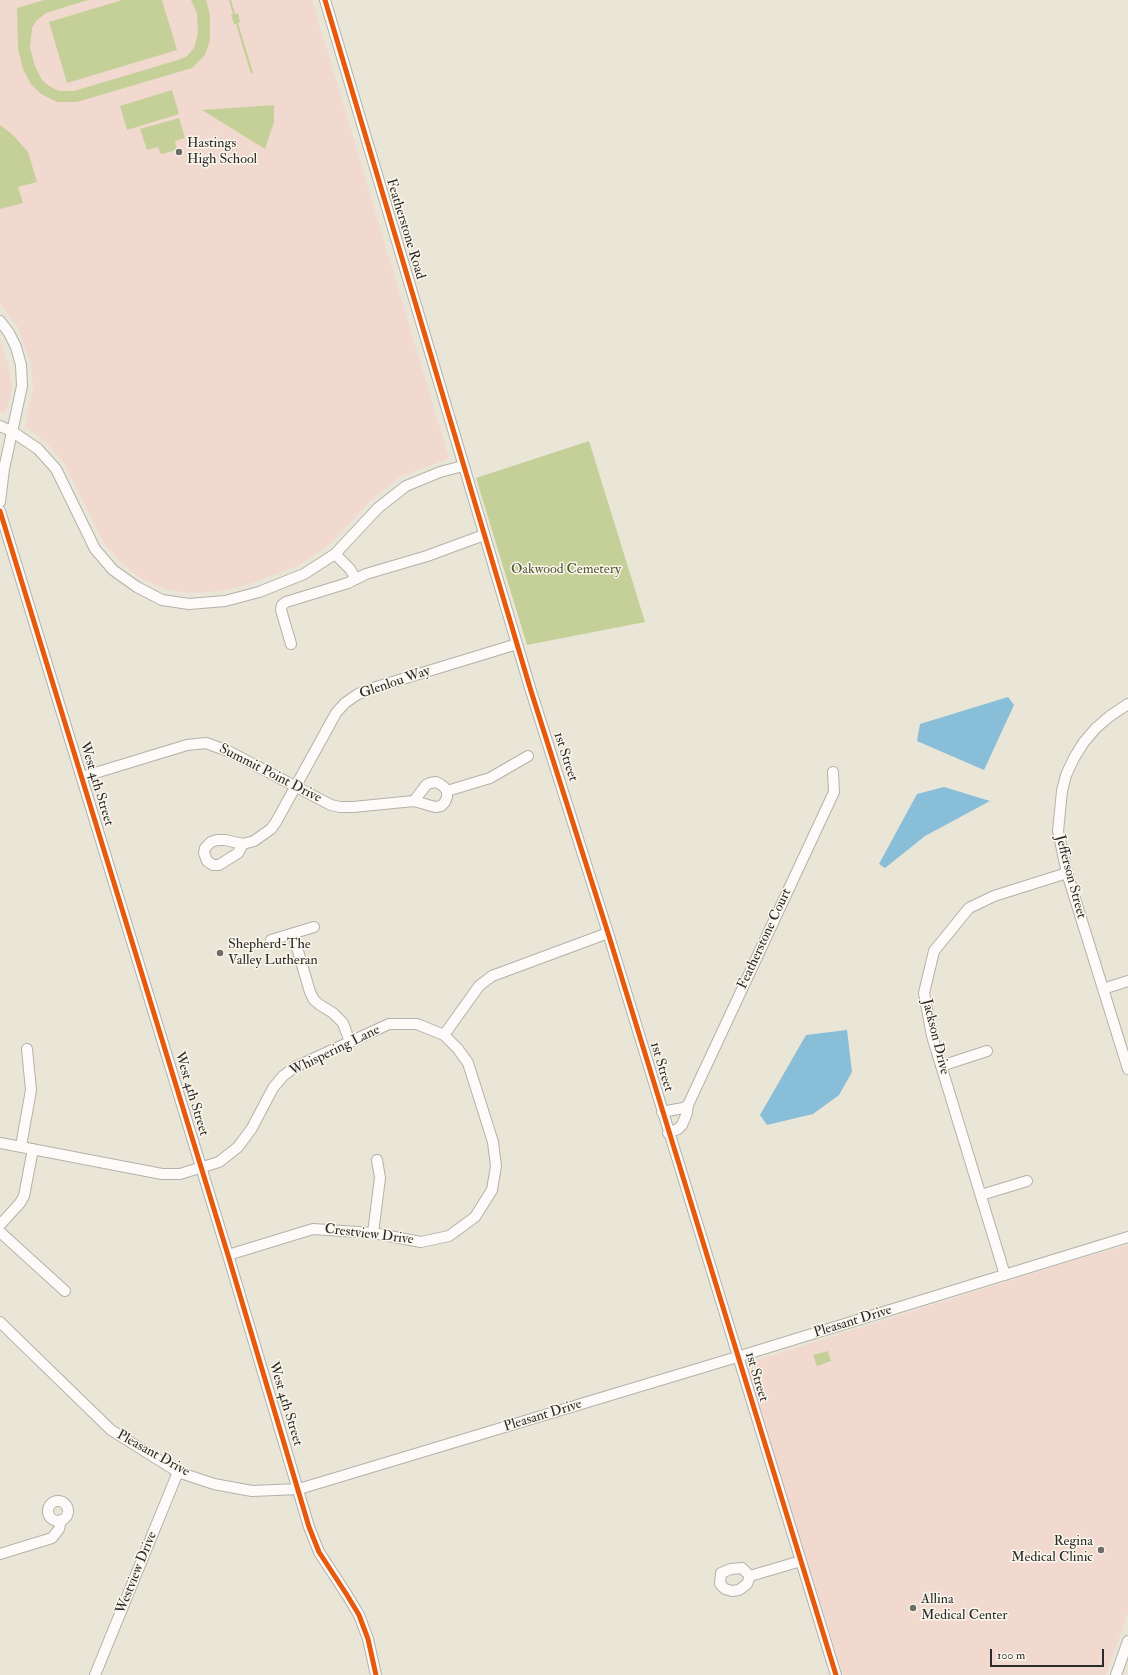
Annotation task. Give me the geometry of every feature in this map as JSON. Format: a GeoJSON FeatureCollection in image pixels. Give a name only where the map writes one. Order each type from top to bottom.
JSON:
{"type":"FeatureCollection","features":[{"type":"Feature","properties":{"kind":"street","name":"Featherstone Road"},"geometry":{"type":"LineString","coordinates":[[325,0],[463,466]]}},
{"type":"Feature","properties":{"kind":"street"},"geometry":{"type":"LineString","coordinates":[[0,321],[9,333],[21,365],[22,386],[4,469],[0,502]]}},
{"type":"Feature","properties":{"kind":"street"},"geometry":{"type":"LineString","coordinates":[[0,426],[13,432],[38,449],[56,469],[95,549],[113,570],[137,588],[162,600],[189,604],[225,601],[259,592],[304,574],[335,554],[378,508],[406,486],[440,472],[463,466]]}},
{"type":"Feature","properties":{"kind":"street","name":"1st Street"},"geometry":{"type":"LineString","coordinates":[[463,466],[836,1675]]}},
{"type":"Feature","properties":{"kind":"street","name":"West 4th Street"},"geometry":{"type":"LineString","coordinates":[[0,511],[228,1255],[299,1489],[309,1527],[319,1552],[359,1615],[368,1639],[376,1675]]}},
{"type":"Feature","properties":{"kind":"street"},"geometry":{"type":"LineString","coordinates":[[292,644],[281,610],[282,605],[286,602],[348,583],[484,536]]}},
{"type":"Feature","properties":{"kind":"street"},"geometry":{"type":"LineString","coordinates":[[335,554],[350,569],[356,579]]}},
{"type":"Feature","properties":{"kind":"street","name":"Glenlou Way"},"geometry":{"type":"LineString","coordinates":[[243,844],[254,841],[271,829],[336,713],[345,703],[358,694],[517,644]]}},
{"type":"Feature","properties":{"kind":"street","name":"Jefferson Street"},"geometry":{"type":"LineString","coordinates":[[1128,704],[1096,728],[1081,748],[1066,775],[1062,791],[1058,831],[1067,873],[1128,1070]]}},
{"type":"Feature","properties":{"kind":"street","name":"Summit Point Drive"},"geometry":{"type":"LineString","coordinates":[[82,777],[187,745],[199,743],[214,745],[228,751],[331,805],[353,807],[414,801]]}},
{"type":"Feature","properties":{"kind":"street"},"geometry":{"type":"LineString","coordinates":[[447,791],[490,778],[528,756]]}},
{"type":"Feature","properties":{"kind":"street","name":"Featherstone Court"},"geometry":{"type":"LineString","coordinates":[[668,1133],[678,1129],[682,1125],[687,1113],[688,1105],[834,792],[833,772]]}},
{"type":"Feature","properties":{"kind":"street"},"geometry":{"type":"LineString","coordinates":[[436,782],[444,786],[447,791],[445,802],[441,806],[429,807],[414,801],[426,785],[430,783],[436,782]]}},
{"type":"Feature","properties":{"kind":"street","name":"Jackson Drive"},"geometry":{"type":"LineString","coordinates":[[1005,1275],[932,1036],[924,993],[934,951],[969,908],[994,896],[1067,873]]}},
{"type":"Feature","properties":{"kind":"street"},"geometry":{"type":"LineString","coordinates":[[271,940],[314,927]]}},
{"type":"Feature","properties":{"kind":"street"},"geometry":{"type":"LineString","coordinates":[[444,1035],[479,986],[492,976],[608,933]]}},
{"type":"Feature","properties":{"kind":"street"},"geometry":{"type":"LineString","coordinates":[[293,934],[310,992],[314,1000],[333,1013],[343,1023],[350,1042]]}},
{"type":"Feature","properties":{"kind":"street"},"geometry":{"type":"LineString","coordinates":[[1103,989],[1128,981]]}},
{"type":"Feature","properties":{"kind":"street","name":"Whispering Lane"},"geometry":{"type":"LineString","coordinates":[[0,1143],[162,1174],[180,1174],[219,1162],[238,1147],[252,1128],[273,1088],[283,1076],[295,1067],[389,1024],[417,1024],[444,1035]]}},
{"type":"Feature","properties":{"kind":"street","name":"Crestview Drive"},"geometry":{"type":"LineString","coordinates":[[228,1255],[314,1229],[373,1233],[421,1242],[449,1236],[475,1217],[492,1190],[496,1166],[493,1142],[468,1063],[458,1048],[444,1035]]}},
{"type":"Feature","properties":{"kind":"street"},"geometry":{"type":"LineString","coordinates":[[21,1146],[31,1090],[26,1049]]}},
{"type":"Feature","properties":{"kind":"street"},"geometry":{"type":"LineString","coordinates":[[941,1066],[987,1052]]}},
{"type":"Feature","properties":{"kind":"street"},"geometry":{"type":"LineString","coordinates":[[662,1112],[682,1108],[688,1105]]}},
{"type":"Feature","properties":{"kind":"street"},"geometry":{"type":"LineString","coordinates":[[0,1225],[20,1203],[24,1196],[33,1149]]}},
{"type":"Feature","properties":{"kind":"street"},"geometry":{"type":"LineString","coordinates":[[373,1233],[380,1178],[378,1160]]}},
{"type":"Feature","properties":{"kind":"street"},"geometry":{"type":"LineString","coordinates":[[981,1195],[1027,1181]]}},
{"type":"Feature","properties":{"kind":"street"},"geometry":{"type":"LineString","coordinates":[[0,1232],[65,1291]]}},
{"type":"Feature","properties":{"kind":"street","name":"Pleasant Drive"},"geometry":{"type":"LineString","coordinates":[[0,1322],[111,1430],[178,1472],[214,1484],[252,1491],[299,1489],[1128,1237]]}},
{"type":"Feature","properties":{"kind":"street","name":"Westview Drive"},"geometry":{"type":"LineString","coordinates":[[96,1675],[178,1472]]}},
{"type":"Feature","properties":{"kind":"street"},"geometry":{"type":"LineString","coordinates":[[0,1554],[52,1538],[60,1529],[61,1520]]}},
{"type":"Feature","properties":{"kind":"street"},"geometry":{"type":"LineString","coordinates":[[750,1576],[801,1561]]}},
{"type":"Feature","properties":{"kind":"street"},"geometry":{"type":"LineString","coordinates":[[1116,1675],[1128,1641]]}},
{"type":"Feature","properties":{"kind":"shaded area","name":"Hastings High School"},"geometry":{"type":"Polygon","coordinates":[[[0,0],[312,0],[449,458],[400,477],[371,500],[328,546],[299,565],[255,582],[223,591],[190,593],[165,589],[142,579],[120,562],[104,543],[64,463],[45,441],[25,427],[33,387],[31,363],[18,327],[0,304],[0,0]]]}},
{"type":"Feature","properties":{"kind":"shaded area"},"geometry":{"type":"Polygon","coordinates":[[[0,340],[8,365],[12,387],[8,407],[4,413],[0,412],[0,340]]]}},
{"type":"Feature","properties":{"kind":"shaded area"},"geometry":{"type":"Polygon","coordinates":[[[1128,1245],[1128,1612],[1106,1675],[843,1675],[748,1372],[748,1367],[751,1362],[1075,1260],[1128,1245]]]}},
{"type":"Feature","properties":{"kind":"green space"},"geometry":{"type":"Polygon","coordinates":[[[44,0],[88,0],[46,13],[36,21],[32,28],[30,48],[35,66],[42,80],[49,86],[59,91],[74,91],[187,56],[194,48],[198,33],[197,13],[191,0],[206,0],[210,15],[210,40],[205,55],[192,68],[77,102],[57,102],[41,94],[31,84],[23,69],[18,49],[17,8],[44,0]]]}},
{"type":"Feature","properties":{"kind":"green space"},"geometry":{"type":"Polygon","coordinates":[[[122,0],[162,0],[177,50],[67,83],[49,22],[122,0]]]}},
{"type":"Feature","properties":{"kind":"green space"},"geometry":{"type":"Polygon","coordinates":[[[229,0],[231,0],[235,14],[238,13],[240,22],[238,23],[253,73],[251,74],[236,24],[234,24],[231,15],[233,14],[229,0]]]}},
{"type":"Feature","properties":{"kind":"green space"},"geometry":{"type":"Polygon","coordinates":[[[172,90],[179,114],[127,130],[120,106],[172,90]]]}},
{"type":"Feature","properties":{"kind":"green space"},"geometry":{"type":"Polygon","coordinates":[[[274,105],[274,122],[265,149],[202,110],[274,105]]]}},
{"type":"Feature","properties":{"kind":"green space"},"geometry":{"type":"Polygon","coordinates":[[[179,118],[185,138],[175,141],[177,150],[161,154],[158,147],[147,150],[140,129],[179,118]]]}},
{"type":"Feature","properties":{"kind":"green space"},"geometry":{"type":"Polygon","coordinates":[[[0,125],[12,134],[28,152],[37,182],[18,187],[23,203],[0,209],[0,125]]]}},
{"type":"Feature","properties":{"kind":"green space","name":"Oakwood Cemetery"},"geometry":{"type":"Polygon","coordinates":[[[589,441],[645,622],[527,645],[476,478],[589,441]]]}},
{"type":"Feature","properties":{"kind":"green space"},"geometry":{"type":"Polygon","coordinates":[[[828,1351],[831,1361],[817,1366],[813,1355],[828,1351]]]}},
{"type":"Feature","properties":{"kind":"water"},"geometry":{"type":"Polygon","coordinates":[[[1008,697],[1014,705],[984,770],[917,741],[920,724],[1008,697]]]}},
{"type":"Feature","properties":{"kind":"water"},"geometry":{"type":"Polygon","coordinates":[[[944,787],[990,801],[925,836],[885,868],[879,864],[917,794],[944,787]]]}},
{"type":"Feature","properties":{"kind":"water"},"geometry":{"type":"Polygon","coordinates":[[[847,1030],[852,1072],[839,1095],[813,1114],[767,1125],[760,1115],[806,1035],[847,1030]]]}},
{"type":"Feature","properties":{"kind":"cycle path"},"geometry":{"type":"LineString","coordinates":[[325,0],[531,691],[608,933],[836,1675]]}},
{"type":"Feature","properties":{"kind":"cycle path"},"geometry":{"type":"LineString","coordinates":[[0,511],[228,1255],[309,1527],[319,1552],[359,1615],[368,1639],[376,1675]]}},
{"type":"Feature","properties":{"kind":"place","name":"Hastings High School"},"geometry":{"type":"Point","coordinates":[179,152]}},
{"type":"Feature","properties":{"kind":"place","name":"Shepherd-The Valley Lutheran"},"geometry":{"type":"Point","coordinates":[220,953]}},
{"type":"Feature","properties":{"kind":"place","name":"Regina Medical Clinic"},"geometry":{"type":"Point","coordinates":[1101,1550]}},
{"type":"Feature","properties":{"kind":"place","name":"Allina Medical Center"},"geometry":{"type":"Point","coordinates":[913,1608]}}]}
